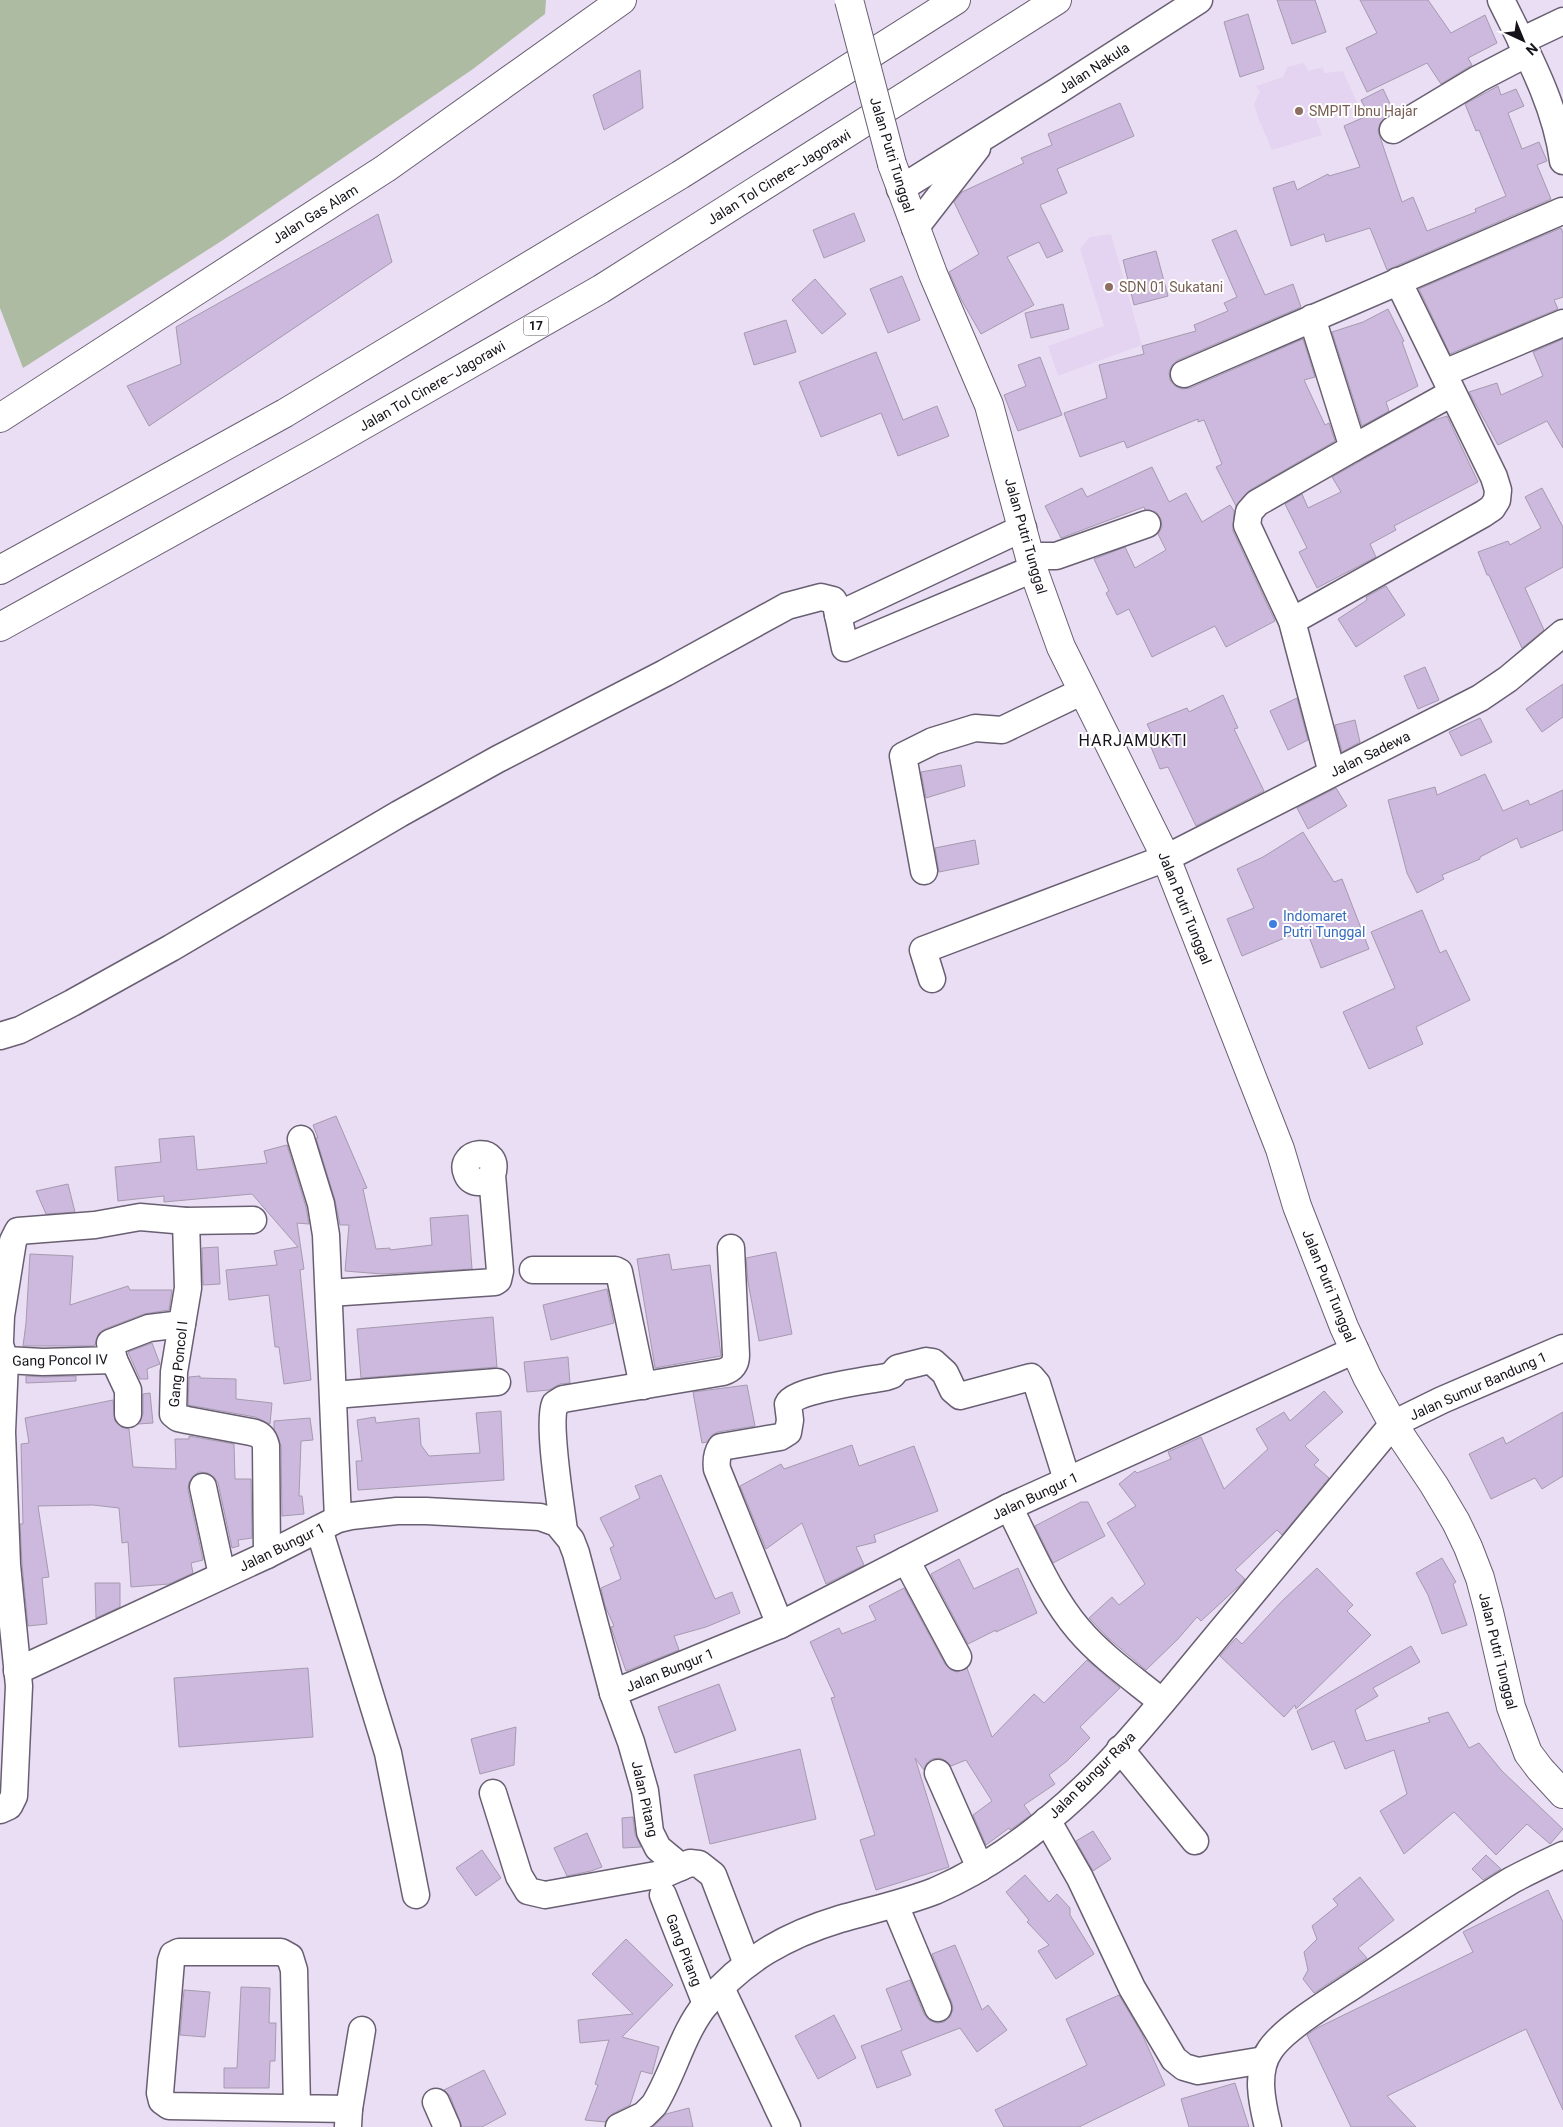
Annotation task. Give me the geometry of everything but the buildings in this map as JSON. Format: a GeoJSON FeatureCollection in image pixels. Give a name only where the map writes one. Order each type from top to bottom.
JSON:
{"type":"FeatureCollection","features":[{"type":"Feature","properties":{"kind":"main road","name":"Jalan Gas Alam"},"geometry":{"type":"LineString","coordinates":[[0,418],[386,168],[622,0]]}},
{"type":"Feature","properties":{"kind":"main road","name":"Jalan Putri Tunggal"},"geometry":{"type":"LineString","coordinates":[[849,0],[896,176],[956,331],[989,405],[1032,562],[1061,647],[1166,858],[1280,1149],[1311,1246],[1367,1377],[1393,1424],[1434,1485],[1464,1539],[1480,1578],[1511,1708],[1528,1753],[1563,1794]]}},
{"type":"Feature","properties":{"kind":"main road"},"geometry":{"type":"LineString","coordinates":[[0,570],[285,413],[680,175],[956,0]]}},
{"type":"Feature","properties":{"kind":"main road","name":"Jalan Tol Cinere–Jagorawi"},"geometry":{"type":"LineString","coordinates":[[0,627],[316,452],[601,289],[1057,0]]}},
{"type":"Feature","properties":{"kind":"street","name":"Jalan Nakula"},"geometry":{"type":"LineString","coordinates":[[896,176],[988,134],[1199,0]]}},
{"type":"Feature","properties":{"kind":"street"},"geometry":{"type":"LineString","coordinates":[[1501,0],[1554,119],[1563,155]]}},
{"type":"Feature","properties":{"kind":"street"},"geometry":{"type":"LineString","coordinates":[[1393,130],[1478,79],[1563,21]]}},
{"type":"Feature","properties":{"kind":"street","name":"Jalan Nakula"},"geometry":{"type":"LineString","coordinates":[[915,228],[988,134]]}},
{"type":"Feature","properties":{"kind":"street"},"geometry":{"type":"LineString","coordinates":[[1184,374],[1398,281],[1563,206]]}},
{"type":"Feature","properties":{"kind":"street"},"geometry":{"type":"LineString","coordinates":[[1292,622],[1492,508],[1497,500],[1498,490],[1494,477],[1398,281]]}},
{"type":"Feature","properties":{"kind":"street"},"geometry":{"type":"LineString","coordinates":[[1312,318],[1353,448]]}},
{"type":"Feature","properties":{"kind":"street"},"geometry":{"type":"LineString","coordinates":[[1332,773],[1292,622],[1247,525],[1248,512],[1257,503],[1353,448],[1448,383],[1563,323]]}},
{"type":"Feature","properties":{"kind":"street"},"geometry":{"type":"LineString","coordinates":[[0,1036],[20,1030],[72,1003],[498,759],[665,673],[787,606],[820,597],[834,602],[845,648],[1032,562],[1056,556],[1147,524]]}},
{"type":"Feature","properties":{"kind":"street"},"geometry":{"type":"LineString","coordinates":[[838,615],[1023,528]]}},
{"type":"Feature","properties":{"kind":"street","name":"Jalan Sadewa"},"geometry":{"type":"LineString","coordinates":[[932,979],[923,950],[1166,858],[1480,698],[1508,679],[1563,633]]}},
{"type":"Feature","properties":{"kind":"street"},"geometry":{"type":"LineString","coordinates":[[924,871],[903,756],[933,741],[975,728],[1002,730],[1083,691]]}},
{"type":"Feature","properties":{"kind":"street"},"geometry":{"type":"LineString","coordinates":[[301,1139],[321,1204],[326,1236],[334,1395],[329,1524],[388,1753],[416,1895]]}},
{"type":"Feature","properties":{"kind":"street"},"geometry":{"type":"LineString","coordinates":[[329,1293],[495,1282],[498,1280],[500,1271],[492,1175]]}},
{"type":"Feature","properties":{"kind":"street"},"geometry":{"type":"LineString","coordinates":[[4,1808],[14,1796],[19,1686],[7,1565],[1,1432],[1,1316],[13,1241],[18,1232],[22,1230],[95,1225],[140,1217],[186,1221],[253,1220]]}},
{"type":"Feature","properties":{"kind":"street","name":"Gang Poncol I"},"geometry":{"type":"LineString","coordinates":[[186,1221],[188,1288],[174,1372],[173,1414],[178,1418],[251,1432],[263,1438],[266,1446],[267,1555]]}},
{"type":"Feature","properties":{"kind":"street"},"geometry":{"type":"LineString","coordinates":[[564,1531],[557,1480],[552,1415],[555,1404],[563,1399],[728,1370],[735,1363],[732,1248]]}},
{"type":"Feature","properties":{"kind":"street"},"geometry":{"type":"LineString","coordinates":[[533,1270],[615,1270],[619,1272],[642,1386]]}},
{"type":"Feature","properties":{"kind":"street","name":"Gang Poncol IV"},"geometry":{"type":"LineString","coordinates":[[2,1349],[43,1362],[114,1360],[110,1343],[150,1328],[182,1324]]}},
{"type":"Feature","properties":{"kind":"street","name":"Jalan Sumur Bandung 1"},"geometry":{"type":"LineString","coordinates":[[1393,1424],[1442,1400],[1563,1348]]}},
{"type":"Feature","properties":{"kind":"street","name":"Jalan Bungur 1"},"geometry":{"type":"LineString","coordinates":[[17,1671],[267,1555],[329,1524],[372,1512],[397,1511],[517,1515],[550,1520],[564,1531],[571,1540],[613,1693],[780,1625],[1009,1507],[1355,1350]]}},
{"type":"Feature","properties":{"kind":"street"},"geometry":{"type":"LineString","coordinates":[[114,1360],[128,1390],[128,1414]]}},
{"type":"Feature","properties":{"kind":"street"},"geometry":{"type":"LineString","coordinates":[[780,1625],[717,1469],[716,1461],[721,1447],[780,1437],[788,1432],[790,1420],[788,1404],[793,1397],[826,1388],[892,1376],[898,1368],[926,1361],[936,1363],[945,1374],[953,1390],[960,1396],[1031,1377],[1037,1384],[1067,1480]]}},
{"type":"Feature","properties":{"kind":"street"},"geometry":{"type":"LineString","coordinates":[[334,1395],[497,1382]]}},
{"type":"Feature","properties":{"kind":"street","name":"Jalan Bungur Raya"},"geometry":{"type":"LineString","coordinates":[[619,2127],[644,2114],[654,2105],[687,2036],[713,1996],[747,1964],[791,1936],[840,1919],[895,1906],[942,1888],[980,1868],[1047,1820],[1074,1798],[1162,1702],[1393,1424]]}},
{"type":"Feature","properties":{"kind":"street"},"geometry":{"type":"LineString","coordinates":[[203,1487],[222,1575]]}},
{"type":"Feature","properties":{"kind":"street"},"geometry":{"type":"LineString","coordinates":[[1009,1507],[1057,1598],[1079,1630],[1105,1655],[1162,1702]]}},
{"type":"Feature","properties":{"kind":"street"},"geometry":{"type":"LineString","coordinates":[[902,1562],[954,1658]]}},
{"type":"Feature","properties":{"kind":"street","name":"Jalan Pitang"},"geometry":{"type":"LineString","coordinates":[[613,1693],[645,1791],[650,1832],[654,1842],[664,1854],[681,1867]]}},
{"type":"Feature","properties":{"kind":"street"},"geometry":{"type":"LineString","coordinates":[[1120,1750],[1195,1841]]}},
{"type":"Feature","properties":{"kind":"street"},"geometry":{"type":"LineString","coordinates":[[938,1773],[980,1868]]}},
{"type":"Feature","properties":{"kind":"street"},"geometry":{"type":"LineString","coordinates":[[493,1793],[519,1876],[528,1891],[545,1895],[668,1873],[690,1863],[699,1864],[713,1875],[747,1964]]}},
{"type":"Feature","properties":{"kind":"street"},"geometry":{"type":"LineString","coordinates":[[1047,1820],[1080,1878],[1132,1988],[1174,2059],[1184,2067],[1198,2071],[1264,2060]]}},
{"type":"Feature","properties":{"kind":"street"},"geometry":{"type":"LineString","coordinates":[[1268,2127],[1262,2096],[1261,2076],[1264,2060],[1270,2049],[1284,2035],[1334,1998],[1513,1880],[1563,1854]]}},
{"type":"Feature","properties":{"kind":"street","name":"Gang Pitang"},"geometry":{"type":"LineString","coordinates":[[663,1896],[713,1996],[787,2127]]}},
{"type":"Feature","properties":{"kind":"street"},"geometry":{"type":"LineString","coordinates":[[895,1906],[938,2008]]}},
{"type":"Feature","properties":{"kind":"street"},"geometry":{"type":"LineString","coordinates":[[297,2107],[294,1970],[290,1957],[281,1952],[179,1952],[173,1955],[170,1961],[160,2099],[169,2106],[217,2117],[297,2107],[348,2118],[362,2030]]}},
{"type":"Feature","properties":{"kind":"street"},"geometry":{"type":"LineString","coordinates":[[436,2102],[447,2127]]}},
{"type":"Feature","properties":{"kind":"shaded area","name":"SMPIT Ibnu Hajar"},"geometry":{"type":"Polygon","coordinates":[[[1304,63],[1308,71],[1323,67],[1324,73],[1343,71],[1358,105],[1316,119],[1322,135],[1272,150],[1254,104],[1260,91],[1256,86],[1283,77],[1287,67],[1304,63]]]}},
{"type":"Feature","properties":{"kind":"shaded area","name":"SDN 01 Sukatani"},"geometry":{"type":"Polygon","coordinates":[[[1111,234],[1142,345],[1058,376],[1048,346],[1104,326],[1080,249],[1090,237],[1111,234]]]}},
{"type":"Feature","properties":{"kind":"green space"},"geometry":{"type":"Polygon","coordinates":[[[0,0],[546,0],[545,14],[473,69],[223,240],[23,368],[0,308],[0,0]]]}},
{"type":"Feature","properties":{"kind":"place","name":"SMPIT Ibnu Hajar"},"geometry":{"type":"Point","coordinates":[1299,111]}},
{"type":"Feature","properties":{"kind":"place","name":"SDN 01 Sukatani"},"geometry":{"type":"Point","coordinates":[1109,287]}},
{"type":"Feature","properties":{"kind":"place","name":"Indomaret Putri Tunggal"},"geometry":{"type":"Point","coordinates":[1273,924]}},
{"type":"Feature","properties":{"kind":"district","name":"HARJAMUKTI"},"geometry":{"type":"Point","coordinates":[1133,740]}}]}
